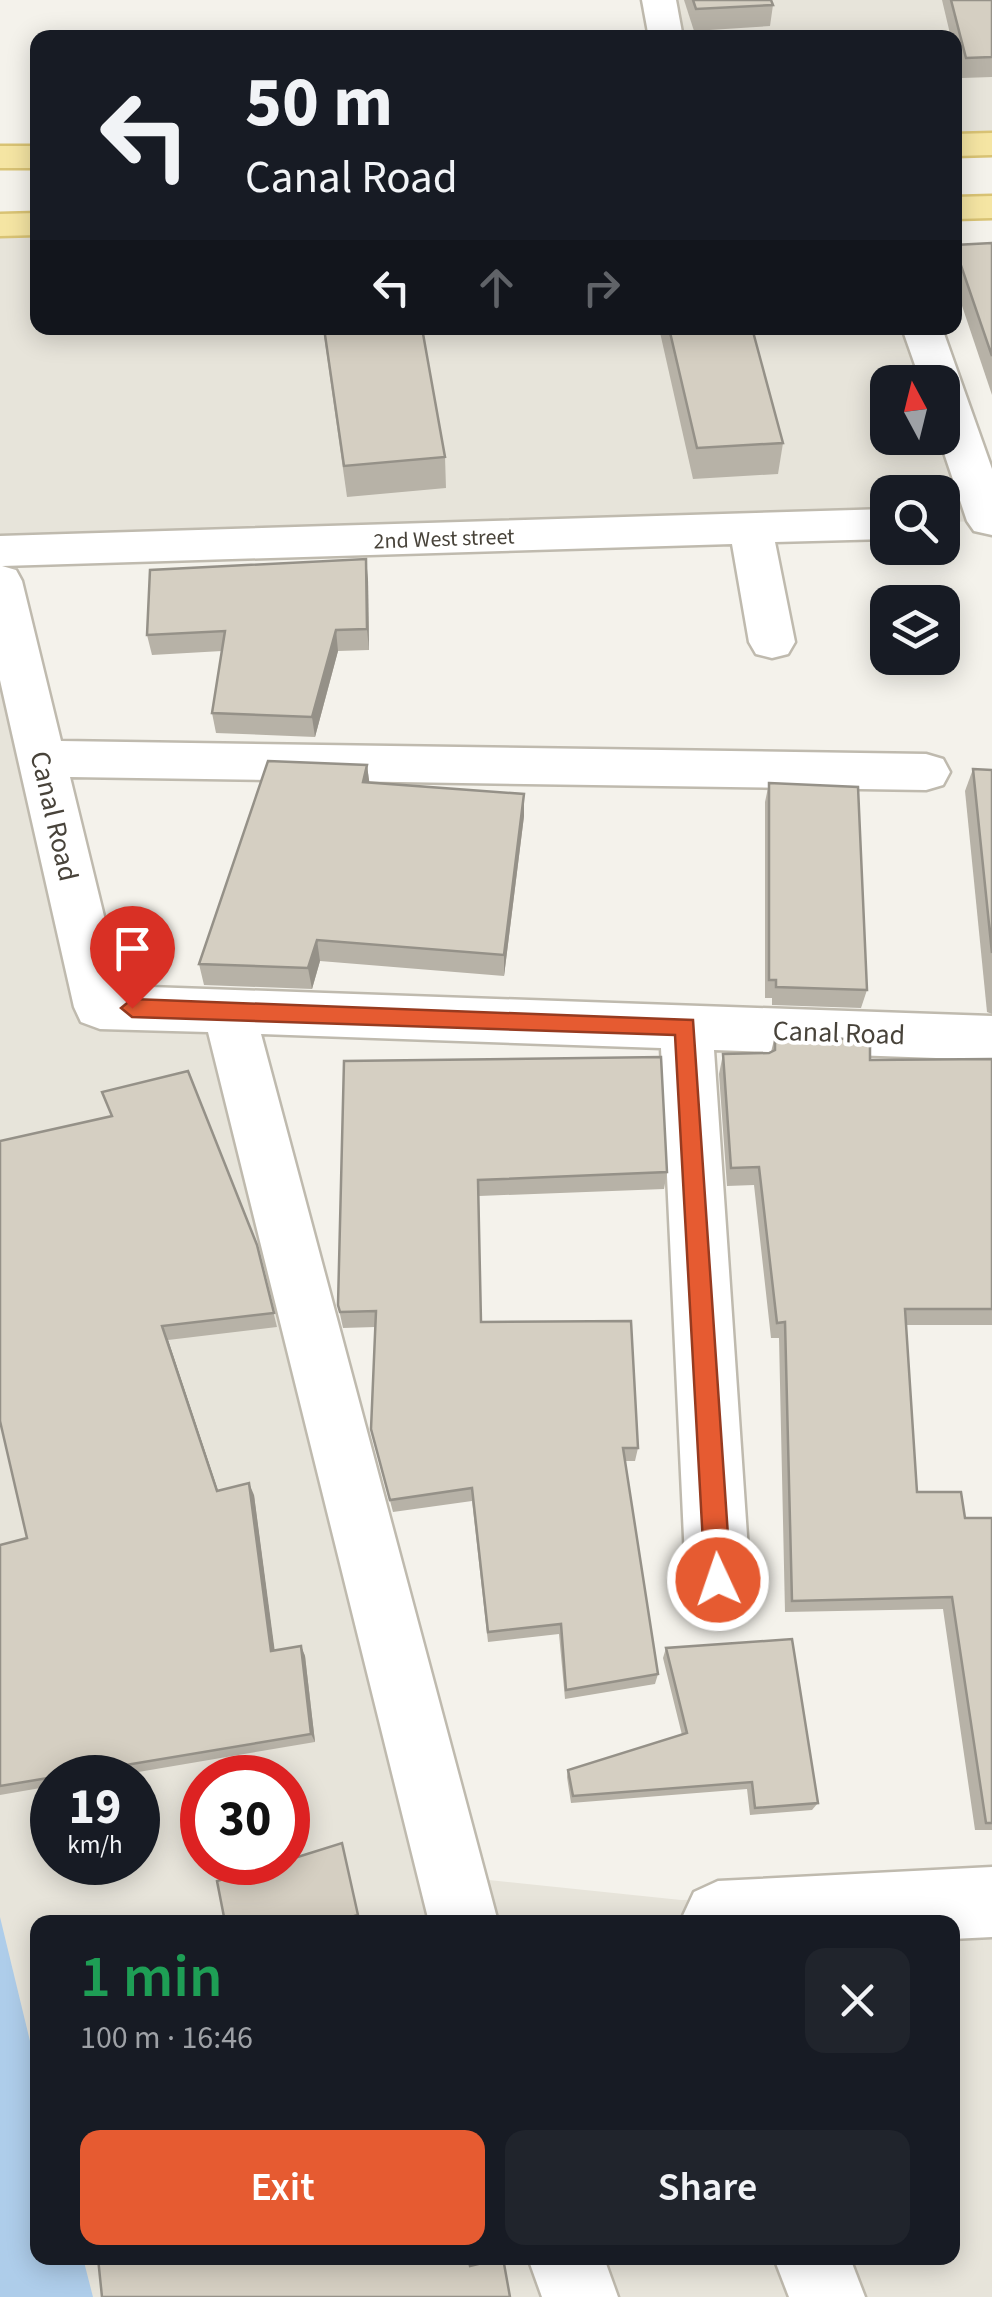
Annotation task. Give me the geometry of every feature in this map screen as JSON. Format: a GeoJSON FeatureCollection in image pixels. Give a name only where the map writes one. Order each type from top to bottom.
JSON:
{"type":"FeatureCollection","features":[{"type":"Feature","properties":{"kind":"main road"},"geometry":{"type":"LineString","coordinates":[[962,145],[992,144]]}},
{"type":"Feature","properties":{"kind":"main road"},"geometry":{"type":"LineString","coordinates":[[0,157],[30,157]]}},
{"type":"Feature","properties":{"kind":"main road"},"geometry":{"type":"LineString","coordinates":[[962,208],[992,208]]}},
{"type":"Feature","properties":{"kind":"main road"},"geometry":{"type":"LineString","coordinates":[[0,224],[30,224]]}},
{"type":"Feature","properties":{"kind":"street"},"geometry":{"type":"LineString","coordinates":[[658,0],[664,30]]}},
{"type":"Feature","properties":{"kind":"street"},"geometry":{"type":"LineString","coordinates":[[924,335],[935,365]]}},
{"type":"Feature","properties":{"kind":"street"},"geometry":{"type":"LineString","coordinates":[[960,435],[991,521],[960,522]]}},
{"type":"Feature","properties":{"kind":"street","name":"2nd West street"},"geometry":{"type":"LineString","coordinates":[[0,551],[870,525]]}},
{"type":"Feature","properties":{"kind":"street"},"geometry":{"type":"LineString","coordinates":[[750,528],[772,642]]}},
{"type":"Feature","properties":{"kind":"street","name":"Canal Road"},"geometry":{"type":"LineString","coordinates":[[0,580],[100,1007],[992,1038]]}},
{"type":"Feature","properties":{"kind":"street"},"geometry":{"type":"LineString","coordinates":[[42,759],[926,772]]}},
{"type":"Feature","properties":{"kind":"street"},"geometry":{"type":"LineString","coordinates":[[229,1012],[460,1915]]}},
{"type":"Feature","properties":{"kind":"street"},"geometry":{"type":"LineString","coordinates":[[686,1026],[718,1580]]}},
{"type":"Feature","properties":{"kind":"street"},"geometry":{"type":"LineString","coordinates":[[738,1915],[992,1902]]}},
{"type":"Feature","properties":{"kind":"street"},"geometry":{"type":"LineString","coordinates":[[569,2265],[580,2297]]}},
{"type":"Feature","properties":{"kind":"street"},"geometry":{"type":"LineString","coordinates":[[815,2265],[827,2297]]}},
{"type":"Feature","properties":{"kind":"shaded area"},"geometry":{"type":"Polygon","coordinates":[[[659,0],[992,0],[992,144],[962,145],[962,30],[665,30],[659,0]]]}},
{"type":"Feature","properties":{"kind":"shaded area"},"geometry":{"type":"Polygon","coordinates":[[[30,224],[30,335],[924,335],[935,365],[870,365],[870,455],[952,455],[989,521],[960,522],[960,475],[870,475],[870,525],[0,551],[0,225],[30,224]]]}},
{"type":"Feature","properties":{"kind":"shaded area"},"geometry":{"type":"Polygon","coordinates":[[[0,581],[100,1006],[229,1011],[451,1876],[681,1900],[992,1895],[992,2297],[91,2297],[83,2265],[960,2265],[960,1915],[30,1915],[30,2048],[0,1922],[0,581]]]}},
{"type":"Feature","properties":{"kind":"water"},"geometry":{"type":"Polygon","coordinates":[[[0,1917],[30,2041],[30,2265],[85,2265],[93,2297],[0,2297],[0,1917]]]}},
{"type":"Feature","properties":{"kind":"building"},"geometry":{"type":"Polygon","coordinates":[[[693,0],[771,0],[773,5],[696,9],[693,0]]]}},
{"type":"Feature","properties":{"kind":"building"},"geometry":{"type":"Polygon","coordinates":[[[951,0],[992,0],[992,57],[966,58],[962,30],[959,30],[951,0]]]}},
{"type":"Feature","properties":{"kind":"building"},"geometry":{"type":"Polygon","coordinates":[[[992,243],[992,356],[962,268],[962,245],[992,243]]]}},
{"type":"Feature","properties":{"kind":"building"},"geometry":{"type":"Polygon","coordinates":[[[325,335],[423,335],[445,457],[344,466],[325,335]]]}},
{"type":"Feature","properties":{"kind":"building"},"geometry":{"type":"Polygon","coordinates":[[[671,335],[754,335],[783,443],[697,448],[671,335]]]}},
{"type":"Feature","properties":{"kind":"building"},"geometry":{"type":"Polygon","coordinates":[[[366,559],[367,629],[336,630],[312,717],[212,713],[225,631],[147,635],[150,570],[366,559]]]}},
{"type":"Feature","properties":{"kind":"building"},"geometry":{"type":"Polygon","coordinates":[[[268,761],[367,765],[363,782],[524,794],[504,955],[317,940],[308,968],[199,964],[268,761]]]}},
{"type":"Feature","properties":{"kind":"building"},"geometry":{"type":"Polygon","coordinates":[[[973,769],[992,770],[992,953],[973,769]]]}},
{"type":"Feature","properties":{"kind":"building"},"geometry":{"type":"Polygon","coordinates":[[[769,783],[858,787],[867,990],[776,987],[776,980],[769,980],[769,783]]]}},
{"type":"Feature","properties":{"kind":"building"},"geometry":{"type":"Polygon","coordinates":[[[775,1036],[870,1040],[870,1060],[992,1059],[992,1309],[905,1309],[917,1492],[961,1492],[965,1518],[992,1518],[992,1823],[986,1823],[952,1597],[792,1601],[785,1322],[777,1323],[759,1167],[731,1168],[723,1054],[769,1053],[775,1050],[775,1036]]]}},
{"type":"Feature","properties":{"kind":"building"},"geometry":{"type":"Polygon","coordinates":[[[661,1057],[667,1172],[478,1180],[481,1322],[631,1321],[638,1448],[623,1448],[658,1674],[566,1690],[561,1624],[488,1632],[472,1488],[390,1500],[371,1429],[376,1311],[340,1312],[338,1305],[344,1061],[661,1057]]]}},
{"type":"Feature","properties":{"kind":"building"},"geometry":{"type":"Polygon","coordinates":[[[188,1071],[257,1245],[274,1313],[162,1326],[217,1491],[249,1483],[271,1651],[301,1646],[311,1734],[160,1759],[160,1755],[30,1755],[30,1781],[0,1786],[0,1545],[27,1538],[0,1421],[0,1141],[112,1116],[102,1092],[188,1071]]]}},
{"type":"Feature","properties":{"kind":"building"},"geometry":{"type":"Polygon","coordinates":[[[792,1639],[818,1803],[755,1808],[752,1782],[573,1796],[568,1770],[687,1733],[666,1648],[792,1639]]]}},
{"type":"Feature","properties":{"kind":"building"},"geometry":{"type":"Polygon","coordinates":[[[342,1843],[358,1915],[224,1915],[218,1885],[310,1885],[310,1853],[342,1843]]]}},
{"type":"Feature","properties":{"kind":"building"},"geometry":{"type":"Polygon","coordinates":[[[99,2265],[504,2265],[510,2297],[102,2297],[99,2265]]]}},
{"type":"Feature","properties":{"kind":"route"},"geometry":{"type":"LineString","coordinates":[[132,1008],[686,1026],[718,1580]]}}]}
